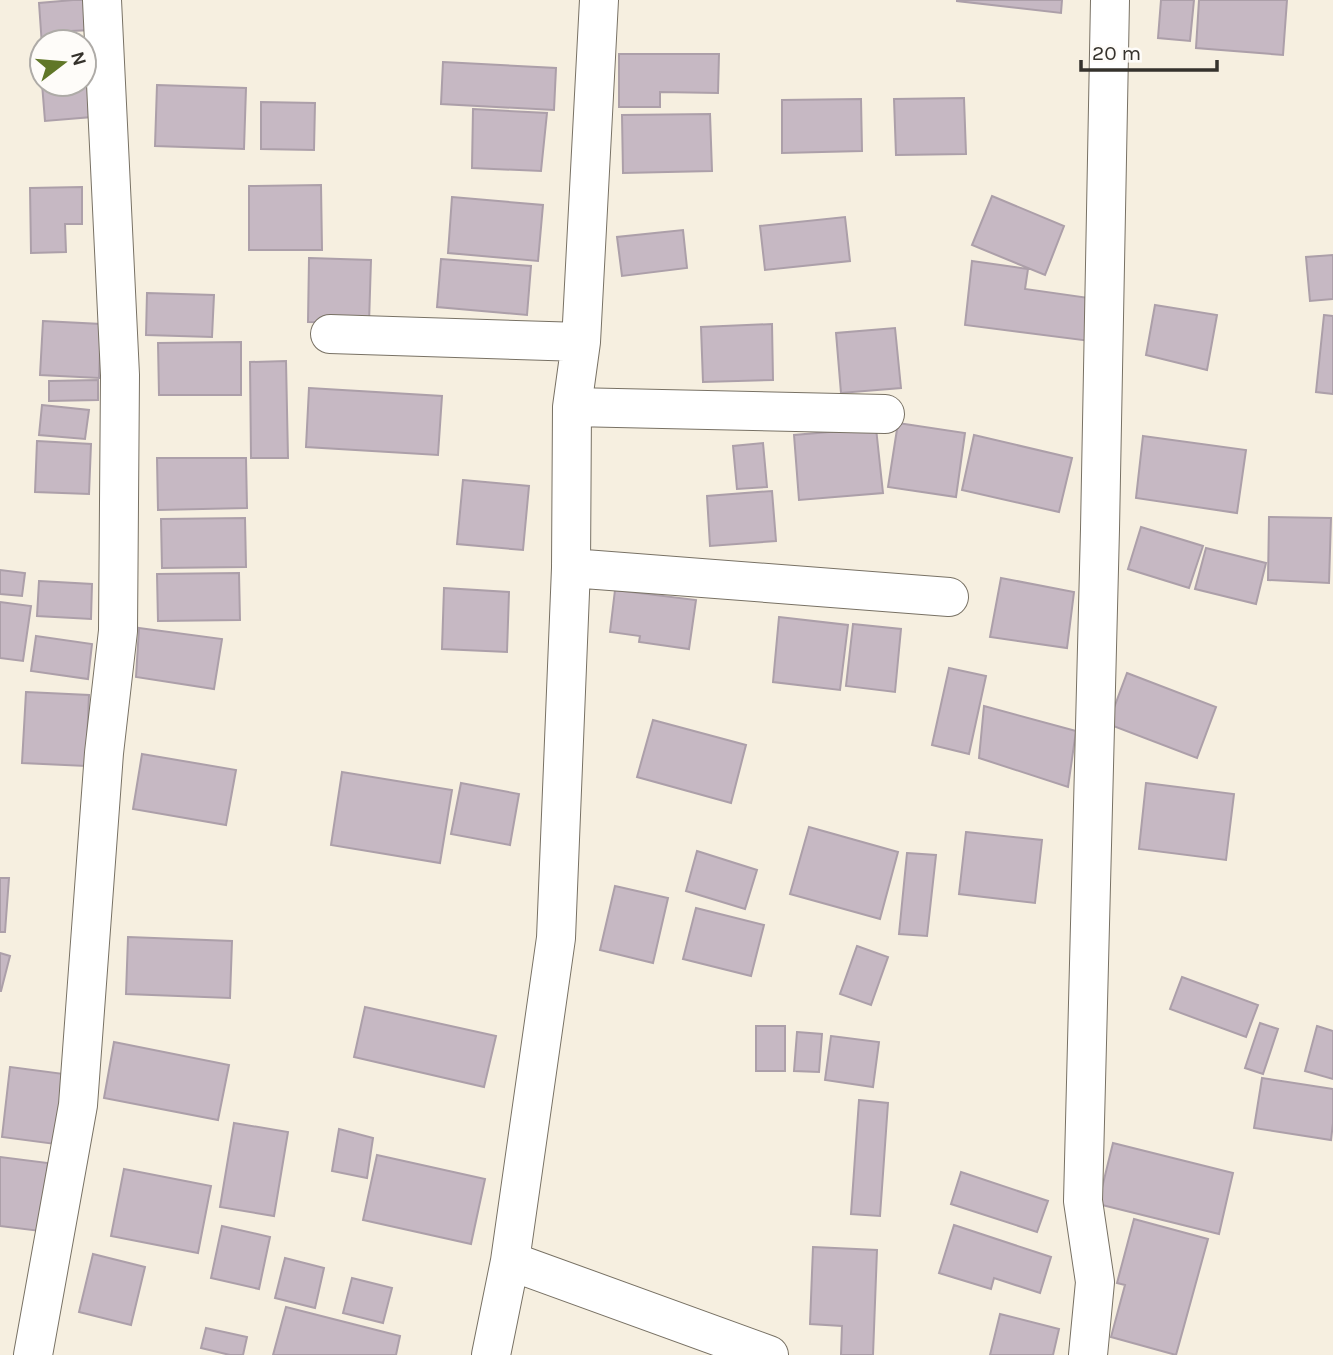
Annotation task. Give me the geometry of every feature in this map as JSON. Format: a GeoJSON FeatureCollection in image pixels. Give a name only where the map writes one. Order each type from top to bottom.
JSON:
{"type":"FeatureCollection","features":[{"type":"Feature","properties":{"kind":"street"},"geometry":{"type":"LineString","coordinates":[[33,1355],[78,1105],[104,753],[118,631],[120,375],[102,0]]}},
{"type":"Feature","properties":{"kind":"street"},"geometry":{"type":"LineString","coordinates":[[491,1355],[510,1261],[556,937],[571,568],[572,407],[581,342],[599,0]]}},
{"type":"Feature","properties":{"kind":"street"},"geometry":{"type":"LineString","coordinates":[[1088,1355],[1095,1282],[1083,1201],[1110,0]]}},
{"type":"Feature","properties":{"kind":"street"},"geometry":{"type":"LineString","coordinates":[[330,334],[581,342]]}},
{"type":"Feature","properties":{"kind":"street"},"geometry":{"type":"LineString","coordinates":[[572,407],[885,414]]}},
{"type":"Feature","properties":{"kind":"street"},"geometry":{"type":"LineString","coordinates":[[571,568],[949,597]]}},
{"type":"Feature","properties":{"kind":"street"},"geometry":{"type":"LineString","coordinates":[[510,1261],[769,1355]]}},
{"type":"Feature","properties":{"kind":"building"},"geometry":{"type":"Polygon","coordinates":[[[90,0],[92,28],[41,28],[39,3],[90,0]]]}},
{"type":"Feature","properties":{"kind":"building"},"geometry":{"type":"Polygon","coordinates":[[[957,0],[1062,0],[1061,13],[957,0]]]}},
{"type":"Feature","properties":{"kind":"building"},"geometry":{"type":"Polygon","coordinates":[[[1161,0],[1194,0],[1190,41],[1158,38],[1161,0]]]}},
{"type":"Feature","properties":{"kind":"building"},"geometry":{"type":"Polygon","coordinates":[[[1199,0],[1287,0],[1283,55],[1196,48],[1199,0]]]}},
{"type":"Feature","properties":{"kind":"building"},"geometry":{"type":"Polygon","coordinates":[[[619,54],[719,54],[718,93],[660,92],[660,107],[619,107],[619,54]]]}},
{"type":"Feature","properties":{"kind":"building"},"geometry":{"type":"Polygon","coordinates":[[[443,62],[556,68],[554,110],[441,104],[443,62]]]}},
{"type":"Feature","properties":{"kind":"building"},"geometry":{"type":"Polygon","coordinates":[[[157,85],[246,88],[244,149],[155,146],[157,85]]]}},
{"type":"Feature","properties":{"kind":"building"},"geometry":{"type":"Polygon","coordinates":[[[43,98],[90,98],[92,117],[45,121],[43,98]]]}},
{"type":"Feature","properties":{"kind":"building"},"geometry":{"type":"Polygon","coordinates":[[[964,98],[966,154],[896,155],[894,99],[964,98]]]}},
{"type":"Feature","properties":{"kind":"building"},"geometry":{"type":"Polygon","coordinates":[[[861,99],[862,151],[782,153],[782,100],[861,99]]]}},
{"type":"Feature","properties":{"kind":"building"},"geometry":{"type":"Polygon","coordinates":[[[261,102],[315,103],[314,150],[261,149],[261,102]]]}},
{"type":"Feature","properties":{"kind":"building"},"geometry":{"type":"Polygon","coordinates":[[[473,109],[547,113],[541,171],[472,168],[473,109]]]}},
{"type":"Feature","properties":{"kind":"building"},"geometry":{"type":"Polygon","coordinates":[[[710,114],[712,171],[623,173],[622,115],[710,114]]]}},
{"type":"Feature","properties":{"kind":"building"},"geometry":{"type":"Polygon","coordinates":[[[321,185],[322,250],[249,250],[249,186],[321,185]]]}},
{"type":"Feature","properties":{"kind":"building"},"geometry":{"type":"Polygon","coordinates":[[[82,187],[82,224],[65,224],[66,252],[31,253],[30,188],[82,187]]]}},
{"type":"Feature","properties":{"kind":"building"},"geometry":{"type":"Polygon","coordinates":[[[992,196],[1064,226],[1045,275],[972,245],[992,196]]]}},
{"type":"Feature","properties":{"kind":"building"},"geometry":{"type":"Polygon","coordinates":[[[452,197],[543,205],[538,261],[448,253],[452,197]]]}},
{"type":"Feature","properties":{"kind":"building"},"geometry":{"type":"Polygon","coordinates":[[[845,217],[850,261],[765,270],[760,226],[845,217]]]}},
{"type":"Feature","properties":{"kind":"building"},"geometry":{"type":"Polygon","coordinates":[[[683,230],[687,268],[622,276],[617,237],[683,230]]]}},
{"type":"Feature","properties":{"kind":"building"},"geometry":{"type":"Polygon","coordinates":[[[1333,255],[1333,299],[1310,301],[1306,257],[1333,255]]]}},
{"type":"Feature","properties":{"kind":"building"},"geometry":{"type":"Polygon","coordinates":[[[309,258],[371,260],[369,323],[308,322],[309,258]]]}},
{"type":"Feature","properties":{"kind":"building"},"geometry":{"type":"Polygon","coordinates":[[[441,259],[531,266],[527,315],[437,307],[441,259]]]}},
{"type":"Feature","properties":{"kind":"building"},"geometry":{"type":"Polygon","coordinates":[[[972,261],[1028,269],[1025,289],[1096,299],[1090,341],[965,325],[972,261]]]}},
{"type":"Feature","properties":{"kind":"building"},"geometry":{"type":"Polygon","coordinates":[[[147,293],[214,295],[212,337],[146,335],[147,293]]]}},
{"type":"Feature","properties":{"kind":"building"},"geometry":{"type":"Polygon","coordinates":[[[1155,305],[1217,315],[1207,370],[1146,355],[1155,305]]]}},
{"type":"Feature","properties":{"kind":"building"},"geometry":{"type":"Polygon","coordinates":[[[1324,315],[1333,316],[1333,394],[1316,392],[1324,315]]]}},
{"type":"Feature","properties":{"kind":"building"},"geometry":{"type":"Polygon","coordinates":[[[43,321],[101,324],[99,378],[40,375],[43,321]]]}},
{"type":"Feature","properties":{"kind":"building"},"geometry":{"type":"Polygon","coordinates":[[[772,324],[773,380],[703,382],[701,327],[772,324]]]}},
{"type":"Feature","properties":{"kind":"building"},"geometry":{"type":"Polygon","coordinates":[[[895,328],[901,388],[841,393],[836,333],[895,328]]]}},
{"type":"Feature","properties":{"kind":"building"},"geometry":{"type":"Polygon","coordinates":[[[241,342],[241,395],[159,395],[158,343],[241,342]]]}},
{"type":"Feature","properties":{"kind":"building"},"geometry":{"type":"Polygon","coordinates":[[[286,361],[288,458],[251,458],[250,362],[286,361]]]}},
{"type":"Feature","properties":{"kind":"building"},"geometry":{"type":"Polygon","coordinates":[[[98,380],[98,400],[49,401],[49,381],[98,380]]]}},
{"type":"Feature","properties":{"kind":"building"},"geometry":{"type":"Polygon","coordinates":[[[309,388],[442,396],[438,455],[306,447],[309,388]]]}},
{"type":"Feature","properties":{"kind":"building"},"geometry":{"type":"Polygon","coordinates":[[[42,405],[89,410],[85,439],[39,435],[42,405]]]}},
{"type":"Feature","properties":{"kind":"building"},"geometry":{"type":"Polygon","coordinates":[[[898,423],[965,433],[956,497],[888,487],[898,423]]]}},
{"type":"Feature","properties":{"kind":"building"},"geometry":{"type":"Polygon","coordinates":[[[876,428],[883,493],[799,500],[794,435],[876,428]]]}},
{"type":"Feature","properties":{"kind":"building"},"geometry":{"type":"Polygon","coordinates":[[[974,435],[1072,458],[1059,512],[962,490],[974,435]]]}},
{"type":"Feature","properties":{"kind":"building"},"geometry":{"type":"Polygon","coordinates":[[[1143,436],[1246,450],[1237,513],[1136,498],[1143,436]]]}},
{"type":"Feature","properties":{"kind":"building"},"geometry":{"type":"Polygon","coordinates":[[[37,441],[91,444],[89,494],[35,492],[37,441]]]}},
{"type":"Feature","properties":{"kind":"building"},"geometry":{"type":"Polygon","coordinates":[[[763,443],[767,487],[737,489],[733,446],[763,443]]]}},
{"type":"Feature","properties":{"kind":"building"},"geometry":{"type":"Polygon","coordinates":[[[157,458],[246,458],[247,508],[158,510],[157,458]]]}},
{"type":"Feature","properties":{"kind":"building"},"geometry":{"type":"Polygon","coordinates":[[[463,480],[529,486],[523,550],[457,544],[463,480]]]}},
{"type":"Feature","properties":{"kind":"building"},"geometry":{"type":"Polygon","coordinates":[[[772,491],[776,541],[710,546],[707,496],[772,491]]]}},
{"type":"Feature","properties":{"kind":"building"},"geometry":{"type":"Polygon","coordinates":[[[1269,517],[1331,518],[1329,583],[1268,580],[1269,517]]]}},
{"type":"Feature","properties":{"kind":"building"},"geometry":{"type":"Polygon","coordinates":[[[245,518],[246,567],[162,568],[161,519],[245,518]]]}},
{"type":"Feature","properties":{"kind":"building"},"geometry":{"type":"Polygon","coordinates":[[[1141,527],[1203,546],[1189,588],[1128,569],[1141,527]]]}},
{"type":"Feature","properties":{"kind":"building"},"geometry":{"type":"Polygon","coordinates":[[[1206,548],[1266,563],[1256,604],[1195,589],[1206,548]]]}},
{"type":"Feature","properties":{"kind":"building"},"geometry":{"type":"Polygon","coordinates":[[[0,570],[25,573],[22,596],[0,594],[0,570]]]}},
{"type":"Feature","properties":{"kind":"building"},"geometry":{"type":"Polygon","coordinates":[[[239,573],[240,620],[158,621],[157,574],[239,573]]]}},
{"type":"Feature","properties":{"kind":"building"},"geometry":{"type":"Polygon","coordinates":[[[1001,578],[1074,592],[1067,648],[990,637],[1001,578]]]}},
{"type":"Feature","properties":{"kind":"building"},"geometry":{"type":"Polygon","coordinates":[[[39,581],[92,584],[91,619],[37,616],[39,581]]]}},
{"type":"Feature","properties":{"kind":"building"},"geometry":{"type":"Polygon","coordinates":[[[444,588],[509,592],[507,652],[442,649],[444,588]]]}},
{"type":"Feature","properties":{"kind":"building"},"geometry":{"type":"Polygon","coordinates":[[[615,590],[696,600],[689,649],[639,642],[640,636],[610,632],[615,590]]]}},
{"type":"Feature","properties":{"kind":"building"},"geometry":{"type":"Polygon","coordinates":[[[0,602],[31,606],[23,661],[0,658],[0,602]]]}},
{"type":"Feature","properties":{"kind":"building"},"geometry":{"type":"Polygon","coordinates":[[[779,617],[848,625],[840,690],[773,682],[779,617]]]}},
{"type":"Feature","properties":{"kind":"building"},"geometry":{"type":"Polygon","coordinates":[[[853,624],[901,629],[895,692],[846,686],[853,624]]]}},
{"type":"Feature","properties":{"kind":"building"},"geometry":{"type":"Polygon","coordinates":[[[139,628],[222,639],[214,689],[136,677],[139,628]]]}},
{"type":"Feature","properties":{"kind":"building"},"geometry":{"type":"Polygon","coordinates":[[[36,636],[92,644],[88,679],[31,671],[36,636]]]}},
{"type":"Feature","properties":{"kind":"building"},"geometry":{"type":"Polygon","coordinates":[[[949,668],[986,676],[969,754],[932,745],[949,668]]]}},
{"type":"Feature","properties":{"kind":"building"},"geometry":{"type":"Polygon","coordinates":[[[1127,673],[1216,707],[1197,758],[1108,724],[1127,673]]]}},
{"type":"Feature","properties":{"kind":"building"},"geometry":{"type":"Polygon","coordinates":[[[26,692],[89,695],[86,766],[22,763],[26,692]]]}},
{"type":"Feature","properties":{"kind":"building"},"geometry":{"type":"Polygon","coordinates":[[[984,706],[1076,731],[1068,787],[979,758],[984,706]]]}},
{"type":"Feature","properties":{"kind":"building"},"geometry":{"type":"Polygon","coordinates":[[[653,720],[746,745],[731,803],[637,777],[653,720]]]}},
{"type":"Feature","properties":{"kind":"building"},"geometry":{"type":"Polygon","coordinates":[[[142,754],[236,770],[226,825],[133,809],[142,754]]]}},
{"type":"Feature","properties":{"kind":"building"},"geometry":{"type":"Polygon","coordinates":[[[342,772],[452,790],[440,863],[331,845],[342,772]]]}},
{"type":"Feature","properties":{"kind":"building"},"geometry":{"type":"Polygon","coordinates":[[[461,783],[519,794],[510,845],[451,834],[461,783]]]}},
{"type":"Feature","properties":{"kind":"building"},"geometry":{"type":"Polygon","coordinates":[[[1146,783],[1234,794],[1226,860],[1139,849],[1146,783]]]}},
{"type":"Feature","properties":{"kind":"building"},"geometry":{"type":"Polygon","coordinates":[[[809,827],[898,852],[880,919],[790,894],[809,827]]]}},
{"type":"Feature","properties":{"kind":"building"},"geometry":{"type":"Polygon","coordinates":[[[966,832],[1042,840],[1035,903],[959,894],[966,832]]]}},
{"type":"Feature","properties":{"kind":"building"},"geometry":{"type":"Polygon","coordinates":[[[697,851],[757,870],[745,909],[686,891],[697,851]]]}},
{"type":"Feature","properties":{"kind":"building"},"geometry":{"type":"Polygon","coordinates":[[[907,853],[936,855],[927,936],[899,934],[907,853]]]}},
{"type":"Feature","properties":{"kind":"building"},"geometry":{"type":"Polygon","coordinates":[[[0,878],[9,878],[5,932],[0,932],[0,878]]]}},
{"type":"Feature","properties":{"kind":"building"},"geometry":{"type":"Polygon","coordinates":[[[615,886],[668,898],[653,963],[600,950],[615,886]]]}},
{"type":"Feature","properties":{"kind":"building"},"geometry":{"type":"Polygon","coordinates":[[[696,908],[764,925],[751,976],[683,959],[696,908]]]}},
{"type":"Feature","properties":{"kind":"building"},"geometry":{"type":"Polygon","coordinates":[[[128,937],[232,941],[230,998],[126,994],[128,937]]]}},
{"type":"Feature","properties":{"kind":"building"},"geometry":{"type":"Polygon","coordinates":[[[857,946],[888,957],[871,1005],[840,994],[857,946]]]}},
{"type":"Feature","properties":{"kind":"building"},"geometry":{"type":"Polygon","coordinates":[[[0,953],[10,956],[1,991],[0,991],[0,953]]]}},
{"type":"Feature","properties":{"kind":"building"},"geometry":{"type":"Polygon","coordinates":[[[1182,977],[1258,1005],[1246,1037],[1170,1009],[1182,977]]]}},
{"type":"Feature","properties":{"kind":"building"},"geometry":{"type":"Polygon","coordinates":[[[365,1007],[496,1036],[484,1087],[354,1057],[365,1007]]]}},
{"type":"Feature","properties":{"kind":"building"},"geometry":{"type":"Polygon","coordinates":[[[1260,1023],[1278,1029],[1263,1074],[1245,1068],[1260,1023]]]}},
{"type":"Feature","properties":{"kind":"building"},"geometry":{"type":"Polygon","coordinates":[[[756,1026],[785,1026],[785,1071],[756,1071],[756,1026]]]}},
{"type":"Feature","properties":{"kind":"building"},"geometry":{"type":"Polygon","coordinates":[[[1317,1026],[1333,1031],[1333,1079],[1305,1071],[1317,1026]]]}},
{"type":"Feature","properties":{"kind":"building"},"geometry":{"type":"Polygon","coordinates":[[[797,1032],[822,1034],[819,1072],[794,1071],[797,1032]]]}},
{"type":"Feature","properties":{"kind":"building"},"geometry":{"type":"Polygon","coordinates":[[[831,1036],[879,1042],[873,1087],[825,1080],[831,1036]]]}},
{"type":"Feature","properties":{"kind":"building"},"geometry":{"type":"Polygon","coordinates":[[[114,1042],[229,1065],[218,1120],[104,1098],[114,1042]]]}},
{"type":"Feature","properties":{"kind":"building"},"geometry":{"type":"Polygon","coordinates":[[[10,1067],[64,1074],[55,1144],[2,1137],[10,1067]]]}},
{"type":"Feature","properties":{"kind":"building"},"geometry":{"type":"Polygon","coordinates":[[[1262,1078],[1333,1089],[1331,1140],[1254,1128],[1262,1078]]]}},
{"type":"Feature","properties":{"kind":"building"},"geometry":{"type":"Polygon","coordinates":[[[859,1100],[888,1103],[880,1216],[851,1214],[859,1100]]]}},
{"type":"Feature","properties":{"kind":"building"},"geometry":{"type":"Polygon","coordinates":[[[234,1123],[288,1132],[274,1216],[220,1207],[234,1123]]]}},
{"type":"Feature","properties":{"kind":"building"},"geometry":{"type":"Polygon","coordinates":[[[339,1129],[373,1138],[367,1178],[332,1171],[339,1129]]]}},
{"type":"Feature","properties":{"kind":"building"},"geometry":{"type":"Polygon","coordinates":[[[1113,1143],[1233,1173],[1219,1234],[1098,1204],[1113,1143]]]}},
{"type":"Feature","properties":{"kind":"building"},"geometry":{"type":"Polygon","coordinates":[[[377,1155],[485,1179],[471,1244],[363,1220],[377,1155]]]}},
{"type":"Feature","properties":{"kind":"building"},"geometry":{"type":"Polygon","coordinates":[[[0,1157],[48,1163],[40,1231],[0,1226],[0,1157]]]}},
{"type":"Feature","properties":{"kind":"building"},"geometry":{"type":"Polygon","coordinates":[[[124,1169],[211,1186],[198,1253],[111,1236],[124,1169]]]}},
{"type":"Feature","properties":{"kind":"building"},"geometry":{"type":"Polygon","coordinates":[[[961,1172],[1048,1201],[1037,1232],[951,1204],[961,1172]]]}},
{"type":"Feature","properties":{"kind":"building"},"geometry":{"type":"Polygon","coordinates":[[[1134,1219],[1208,1239],[1176,1355],[1111,1337],[1125,1285],[1117,1283],[1134,1219]]]}},
{"type":"Feature","properties":{"kind":"building"},"geometry":{"type":"Polygon","coordinates":[[[954,1225],[1051,1257],[1040,1293],[994,1278],[991,1289],[939,1273],[954,1225]]]}},
{"type":"Feature","properties":{"kind":"building"},"geometry":{"type":"Polygon","coordinates":[[[222,1226],[270,1237],[259,1289],[211,1278],[222,1226]]]}},
{"type":"Feature","properties":{"kind":"building"},"geometry":{"type":"Polygon","coordinates":[[[813,1247],[877,1250],[873,1355],[841,1355],[842,1326],[810,1324],[813,1247]]]}},
{"type":"Feature","properties":{"kind":"building"},"geometry":{"type":"Polygon","coordinates":[[[93,1254],[145,1267],[131,1325],[79,1312],[93,1254]]]}},
{"type":"Feature","properties":{"kind":"building"},"geometry":{"type":"Polygon","coordinates":[[[285,1258],[324,1268],[315,1308],[275,1298],[285,1258]]]}},
{"type":"Feature","properties":{"kind":"building"},"geometry":{"type":"Polygon","coordinates":[[[352,1278],[392,1288],[383,1323],[343,1313],[352,1278]]]}},
{"type":"Feature","properties":{"kind":"building"},"geometry":{"type":"Polygon","coordinates":[[[286,1307],[400,1336],[396,1355],[273,1355],[286,1307]]]}},
{"type":"Feature","properties":{"kind":"building"},"geometry":{"type":"Polygon","coordinates":[[[1000,1314],[1059,1329],[1053,1355],[990,1355],[1000,1314]]]}},
{"type":"Feature","properties":{"kind":"building"},"geometry":{"type":"Polygon","coordinates":[[[206,1328],[247,1337],[243,1355],[230,1355],[201,1348],[206,1328]]]}}]}
